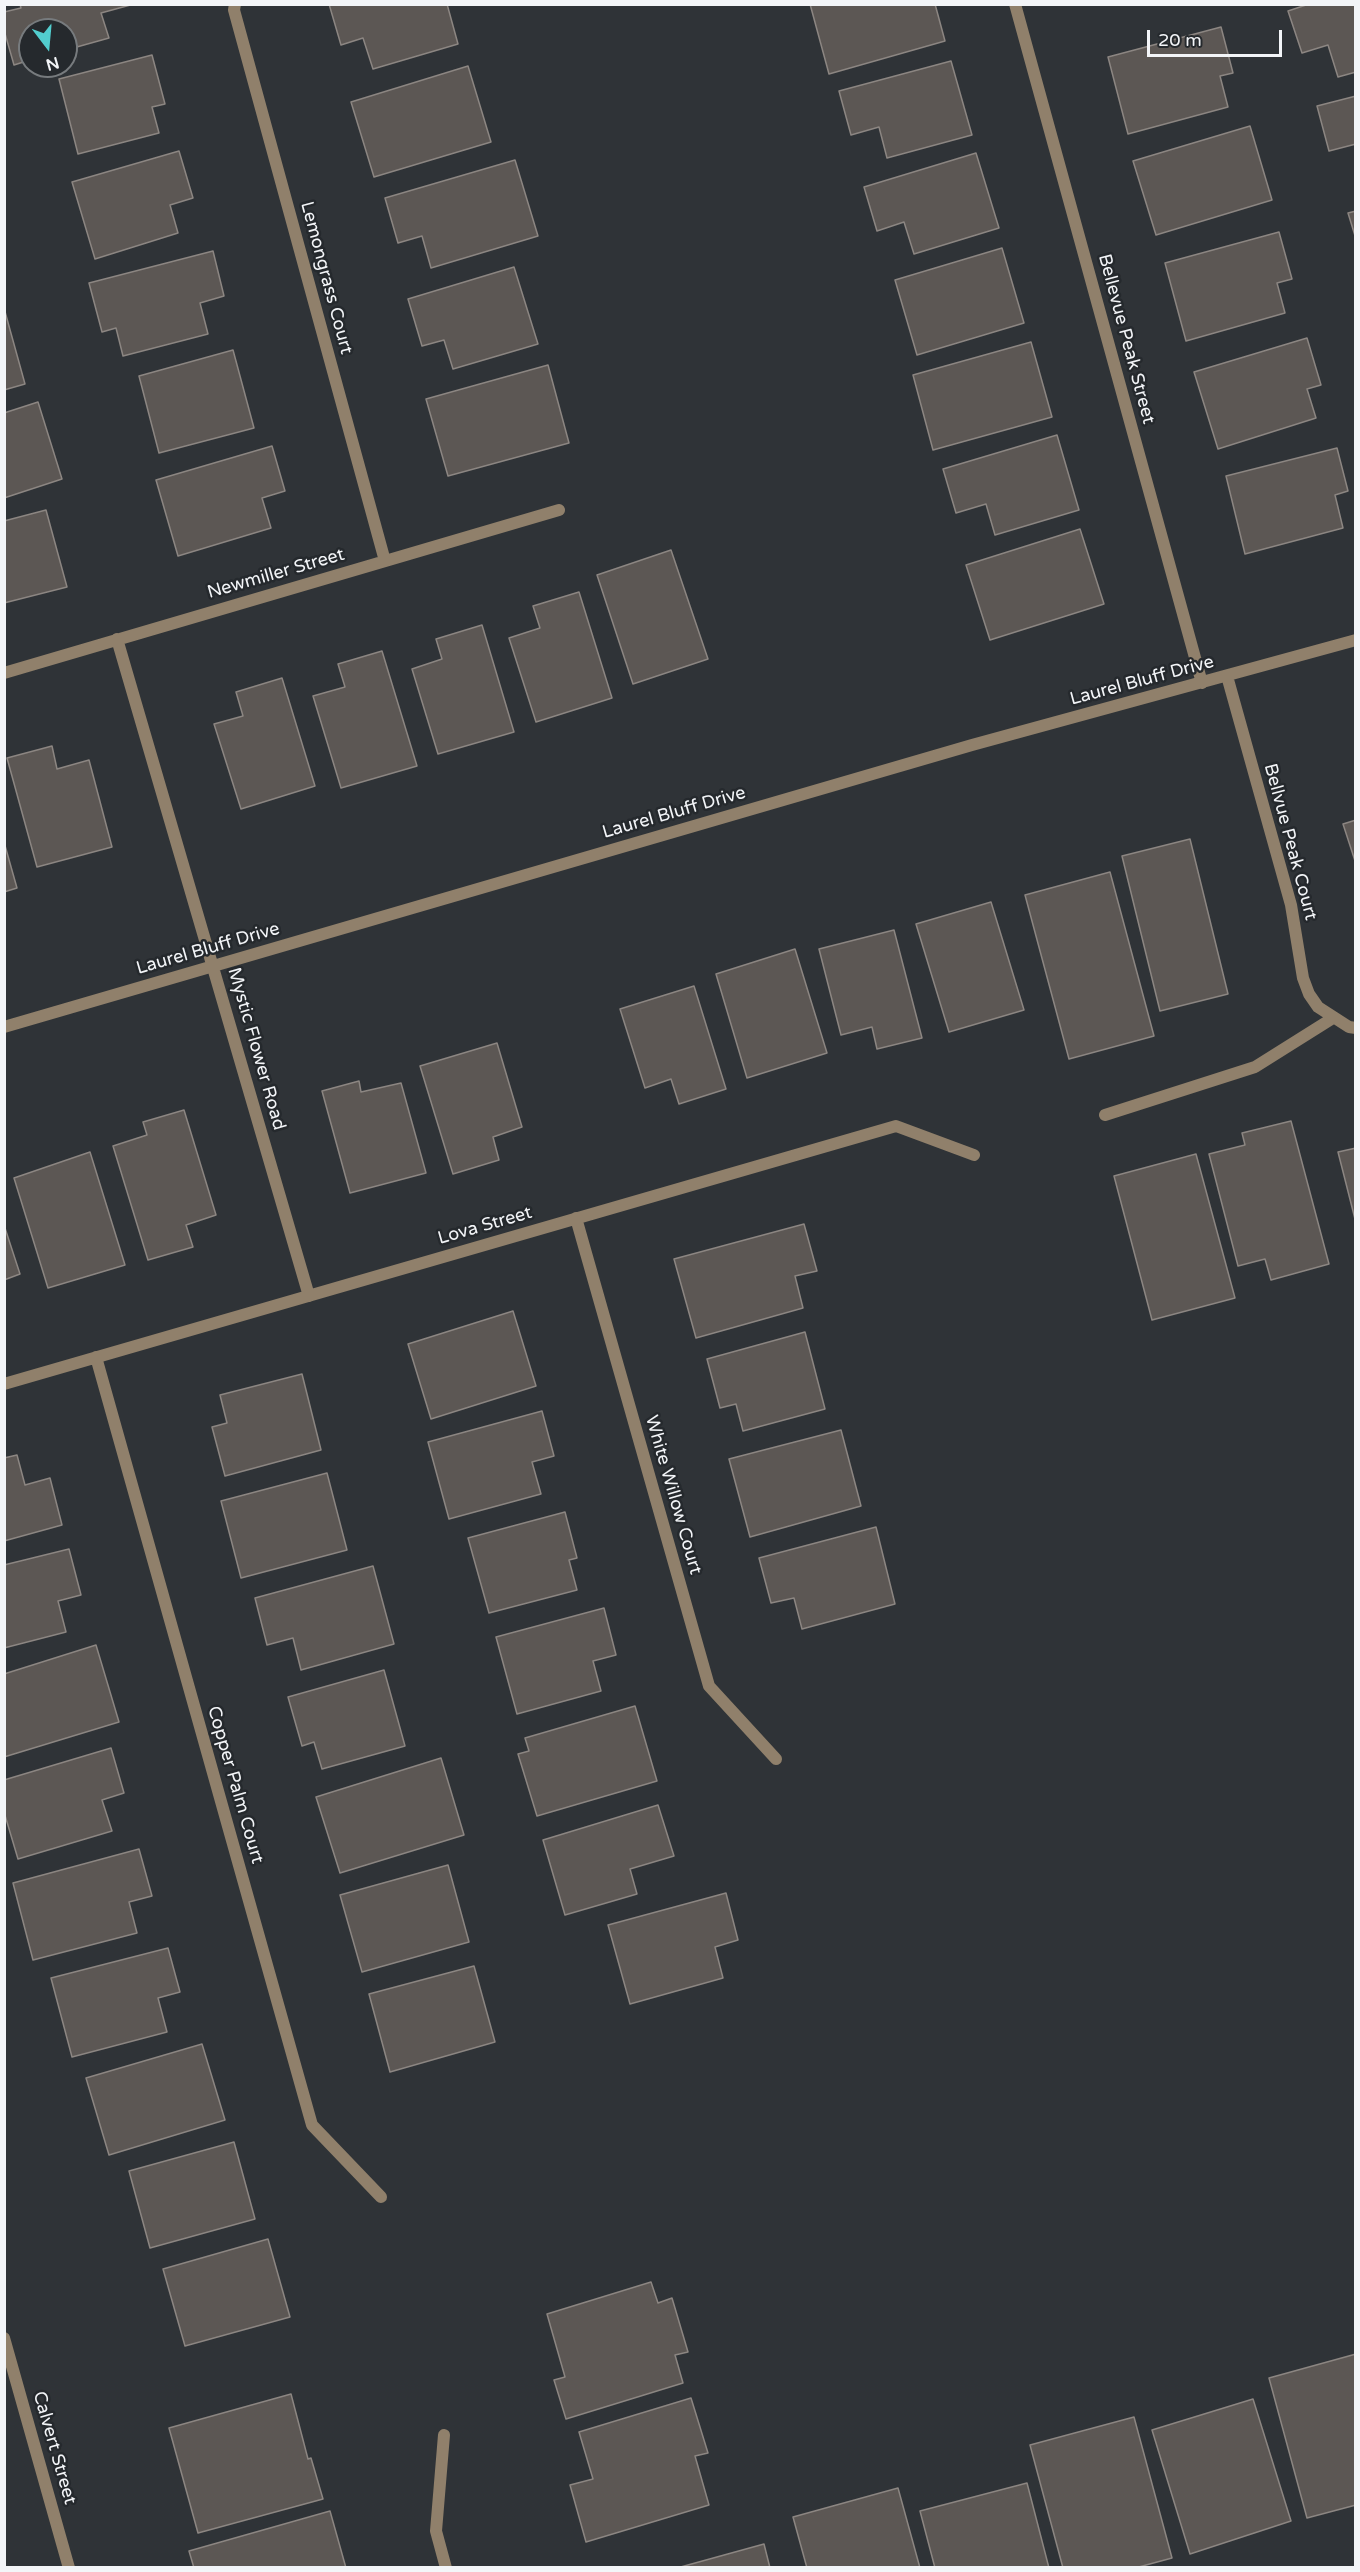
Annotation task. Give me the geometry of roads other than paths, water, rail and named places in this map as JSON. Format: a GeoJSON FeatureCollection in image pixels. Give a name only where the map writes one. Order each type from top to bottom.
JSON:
{"type":"FeatureCollection","features":[{"type":"Feature","properties":{"kind":"street","name":"Lemongrass Court"},"geometry":{"type":"LineString","coordinates":[[235,4],[234,10],[385,561]]}},
{"type":"Feature","properties":{"kind":"street","name":"Bellevue Peak Street"},"geometry":{"type":"LineString","coordinates":[[1015,4],[1202,683]]}},
{"type":"Feature","properties":{"kind":"street","name":"Newmiller Street"},"geometry":{"type":"LineString","coordinates":[[4,673],[559,510]]}},
{"type":"Feature","properties":{"kind":"street","name":"Mystic Flower Road"},"geometry":{"type":"LineString","coordinates":[[117,639],[309,1296]]}},
{"type":"Feature","properties":{"kind":"street","name":"Laurel Bluff Drive"},"geometry":{"type":"LineString","coordinates":[[4,1027],[972,746],[1356,640]]}},
{"type":"Feature","properties":{"kind":"street","name":"Bellvue Peak Court"},"geometry":{"type":"LineString","coordinates":[[1227,676],[1291,904],[1303,978],[1309,994],[1318,1007],[1333,1018],[1356,1028]]}},
{"type":"Feature","properties":{"kind":"street"},"geometry":{"type":"LineString","coordinates":[[1105,1115],[1255,1067],[1333,1018]]}},
{"type":"Feature","properties":{"kind":"street","name":"Lova Street"},"geometry":{"type":"LineString","coordinates":[[4,1384],[896,1126],[974,1155]]}},
{"type":"Feature","properties":{"kind":"street","name":"White Willow Court"},"geometry":{"type":"LineString","coordinates":[[576,1218],[709,1686],[776,1759]]}},
{"type":"Feature","properties":{"kind":"street","name":"Copper Palm Court"},"geometry":{"type":"LineString","coordinates":[[96,1357],[312,2125],[381,2198]]}},
{"type":"Feature","properties":{"kind":"street","name":"Calvert Street"},"geometry":{"type":"LineString","coordinates":[[4,2338],[69,2568]]}},
{"type":"Feature","properties":{"kind":"street"},"geometry":{"type":"LineString","coordinates":[[444,2435],[436,2531],[446,2568]]}}]}
